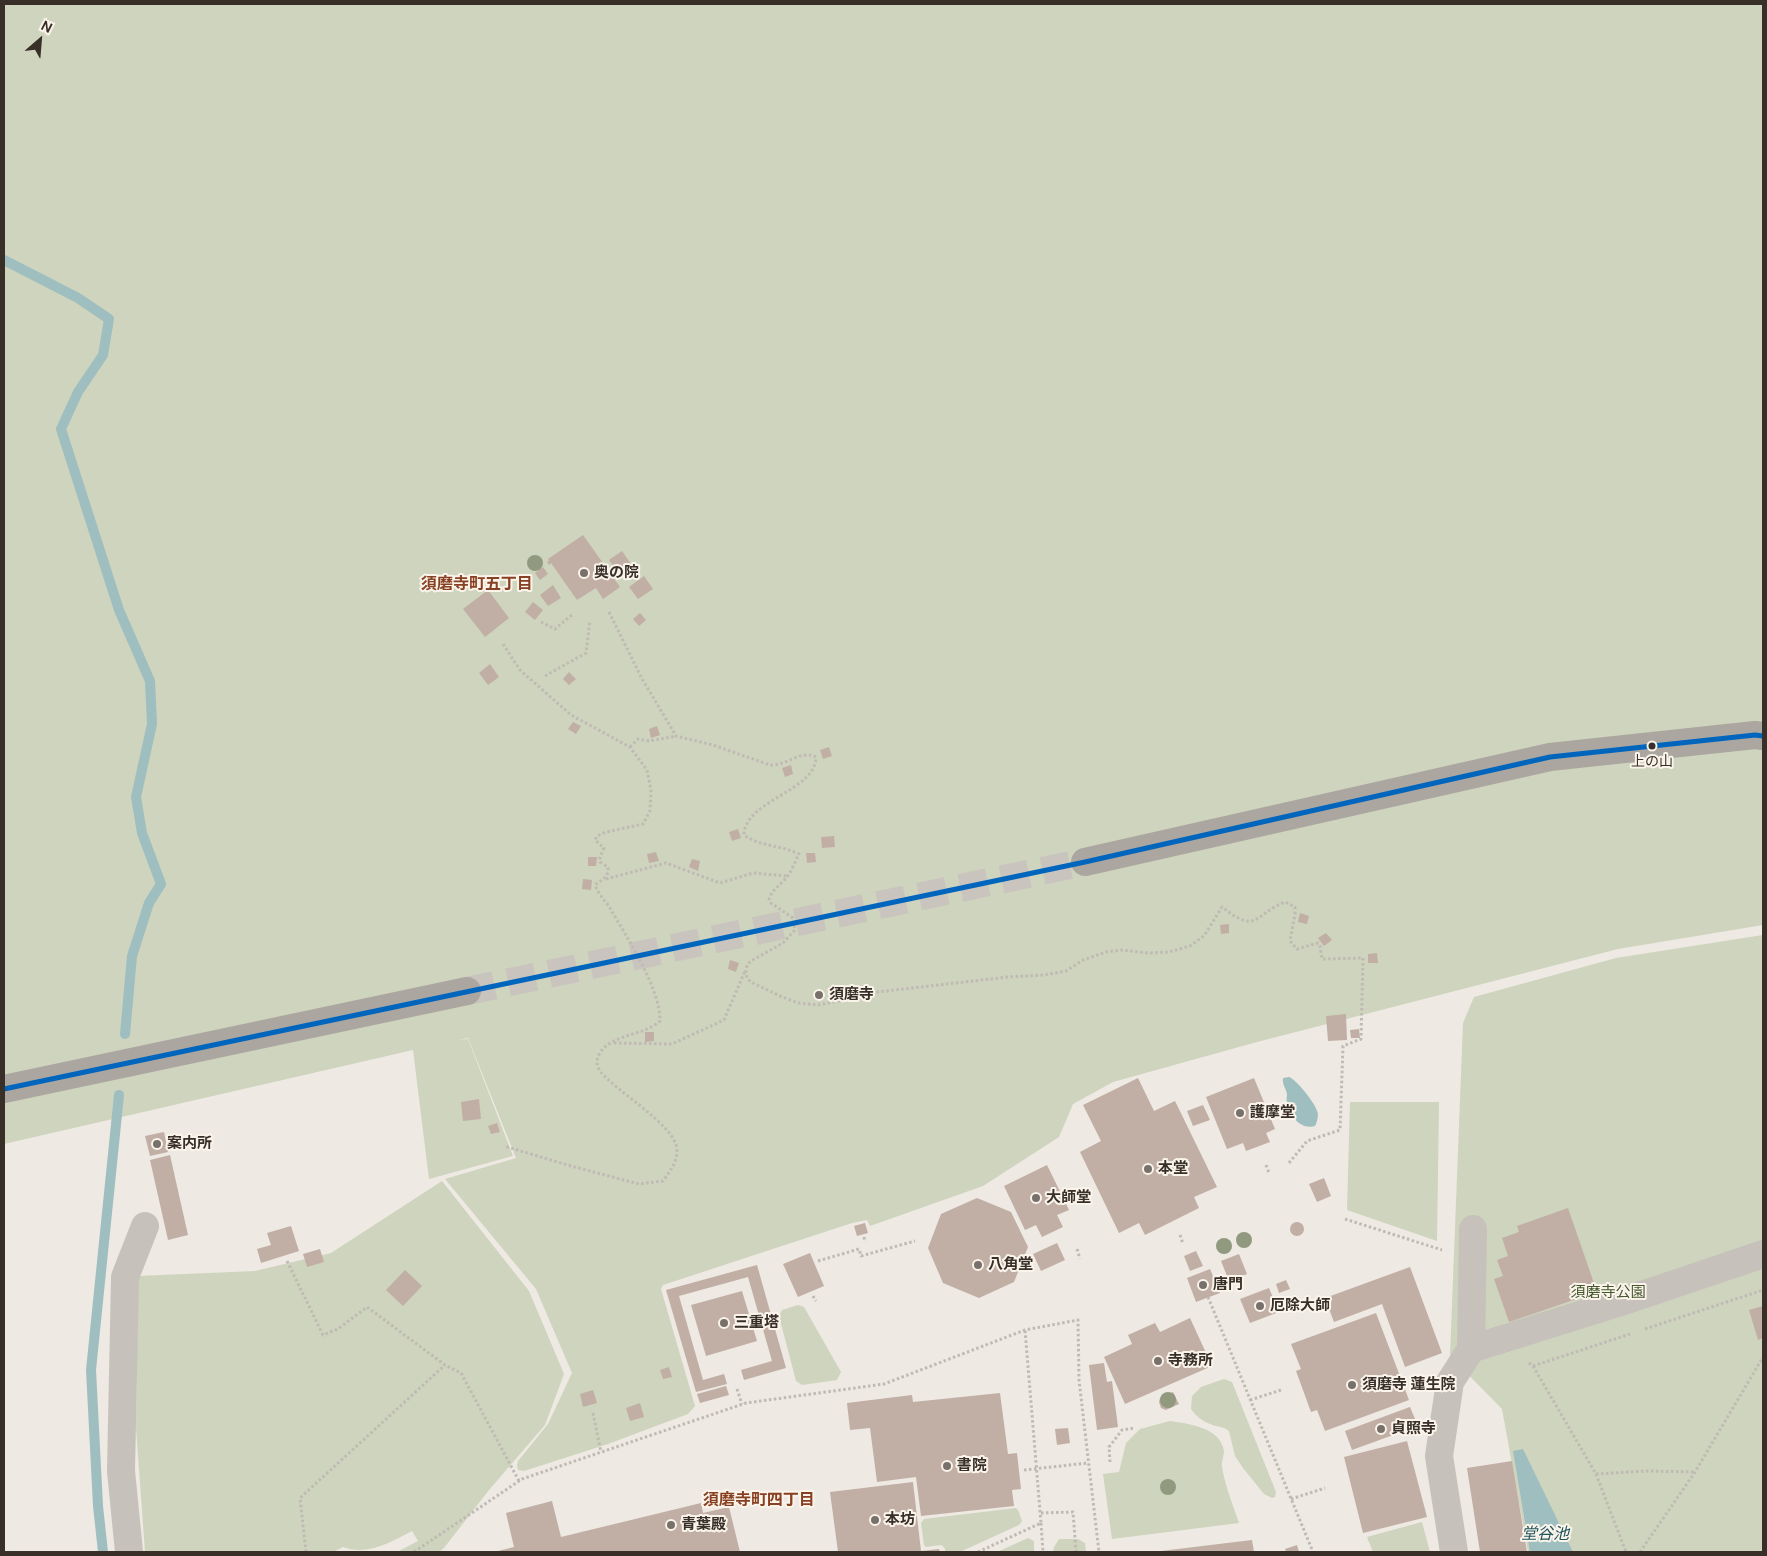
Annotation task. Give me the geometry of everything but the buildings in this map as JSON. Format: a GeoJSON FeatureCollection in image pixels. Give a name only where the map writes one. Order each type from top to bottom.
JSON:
{"type":"FeatureCollection","features":[{"type":"Feature","properties":{"kind":"main road"},"geometry":{"type":"LineString","coordinates":[[1085,862],[1550,757],[1754,735],[1763,736]]}},
{"type":"Feature","properties":{"kind":"main road"},"geometry":{"type":"LineString","coordinates":[[4,1090],[467,991]]}},
{"type":"Feature","properties":{"kind":"street"},"geometry":{"type":"LineString","coordinates":[[129,1552],[121,1471],[125,1277],[145,1226]]}},
{"type":"Feature","properties":{"kind":"street"},"geometry":{"type":"LineString","coordinates":[[1454,1552],[1439,1456],[1450,1382],[1471,1349],[1473,1229]]}},
{"type":"Feature","properties":{"kind":"street"},"geometry":{"type":"LineString","coordinates":[[1471,1349],[1621,1302],[1763,1254]]}},
{"type":"Feature","properties":{"kind":"path"},"geometry":{"type":"LineString","coordinates":[[608,612],[641,677],[676,736]]}},
{"type":"Feature","properties":{"kind":"path"},"geometry":{"type":"LineString","coordinates":[[541,622],[555,628],[573,614]]}},
{"type":"Feature","properties":{"kind":"path"},"geometry":{"type":"LineString","coordinates":[[545,676],[586,653],[590,620]]}},
{"type":"Feature","properties":{"kind":"path"},"geometry":{"type":"LineString","coordinates":[[502,644],[520,670],[571,715],[630,747],[646,770],[651,790],[650,811],[643,824],[597,836],[595,840],[604,848],[600,862],[608,867],[605,879]]}},
{"type":"Feature","properties":{"kind":"path"},"geometry":{"type":"LineString","coordinates":[[611,1042],[672,1044],[724,1020],[747,965],[751,960],[782,943],[795,930],[793,918],[771,903],[769,899],[777,885],[788,876],[798,854],[784,848],[768,846],[750,839],[744,835],[744,829],[747,822],[756,814],[807,776],[816,763],[816,757],[812,754],[804,754],[779,766],[770,766],[706,743],[676,736],[649,741],[638,739],[630,747]]}},
{"type":"Feature","properties":{"kind":"path"},"geometry":{"type":"LineString","coordinates":[[504,1146],[639,1184],[663,1181],[675,1164],[677,1148],[667,1131],[649,1112],[624,1093],[599,1070],[597,1060],[600,1051],[611,1042],[653,1028],[660,1021],[660,1010],[642,966],[608,904],[597,890],[596,885],[605,879],[666,864],[720,883],[753,873],[788,876]]}},
{"type":"Feature","properties":{"kind":"path"},"geometry":{"type":"LineString","coordinates":[[746,971],[747,978],[751,982],[780,996],[798,1003],[818,1004],[912,988],[1008,977],[1044,975],[1066,971],[1083,960],[1106,952],[1121,950],[1148,953],[1169,952],[1190,946],[1204,936],[1222,907],[1245,921],[1256,921],[1276,906],[1285,902],[1295,907],[1296,914],[1290,941],[1297,949],[1318,943],[1322,959],[1363,958],[1361,1039],[1343,1046],[1340,1130],[1306,1141],[1289,1163]]}},
{"type":"Feature","properties":{"kind":"path"},"geometry":{"type":"LineString","coordinates":[[1266,1165],[1269,1173]]}},
{"type":"Feature","properties":{"kind":"path"},"geometry":{"type":"LineString","coordinates":[[1345,1219],[1473,1259]]}},
{"type":"Feature","properties":{"kind":"path"},"geometry":{"type":"LineString","coordinates":[[1180,1234],[1184,1244]]}},
{"type":"Feature","properties":{"kind":"path"},"geometry":{"type":"LineString","coordinates":[[864,1237],[865,1242]]}},
{"type":"Feature","properties":{"kind":"path"},"geometry":{"type":"LineString","coordinates":[[818,1261],[859,1248],[861,1256],[915,1241]]}},
{"type":"Feature","properties":{"kind":"path"},"geometry":{"type":"LineString","coordinates":[[1077,1249],[1080,1259]]}},
{"type":"Feature","properties":{"kind":"path"},"geometry":{"type":"LineString","coordinates":[[287,1261],[323,1335],[338,1329],[367,1307],[445,1365],[460,1373],[519,1481]]}},
{"type":"Feature","properties":{"kind":"path"},"geometry":{"type":"LineString","coordinates":[[813,1296],[816,1301]]}},
{"type":"Feature","properties":{"kind":"path"},"geometry":{"type":"LineString","coordinates":[[1208,1297],[1313,1552]]}},
{"type":"Feature","properties":{"kind":"path"},"geometry":{"type":"LineString","coordinates":[[414,1552],[519,1481],[601,1452],[742,1404],[884,1384],[1025,1330],[1078,1320],[1079,1380],[1099,1552]]}},
{"type":"Feature","properties":{"kind":"path"},"geometry":{"type":"LineString","coordinates":[[1025,1330],[1038,1469],[1043,1552]]}},
{"type":"Feature","properties":{"kind":"path"},"geometry":{"type":"LineString","coordinates":[[1640,1552],[1695,1472],[1763,1357]]}},
{"type":"Feature","properties":{"kind":"path"},"geometry":{"type":"LineString","coordinates":[[306,1552],[300,1498],[445,1365]]}},
{"type":"Feature","properties":{"kind":"path"},"geometry":{"type":"LineString","coordinates":[[1533,1366],[1596,1474],[1626,1552]]}},
{"type":"Feature","properties":{"kind":"path"},"geometry":{"type":"LineString","coordinates":[[737,1389],[742,1404]]}},
{"type":"Feature","properties":{"kind":"path"},"geometry":{"type":"LineString","coordinates":[[1250,1400],[1281,1390]]}},
{"type":"Feature","properties":{"kind":"path"},"geometry":{"type":"LineString","coordinates":[[593,1413],[601,1452]]}},
{"type":"Feature","properties":{"kind":"path"},"geometry":{"type":"LineString","coordinates":[[1110,1462],[1109,1447],[1122,1430],[1136,1428]]}},
{"type":"Feature","properties":{"kind":"path"},"geometry":{"type":"LineString","coordinates":[[1024,1470],[1088,1464]]}},
{"type":"Feature","properties":{"kind":"path"},"geometry":{"type":"LineString","coordinates":[[1596,1474],[1646,1471],[1695,1472]]}},
{"type":"Feature","properties":{"kind":"path"},"geometry":{"type":"LineString","coordinates":[[1291,1499],[1325,1488]]}},
{"type":"Feature","properties":{"kind":"path"},"geometry":{"type":"LineString","coordinates":[[1041,1513],[1073,1512],[1076,1552]]}},
{"type":"Feature","properties":{"kind":"path"},"geometry":{"type":"LineString","coordinates":[[978,1552],[1041,1523]]}},
{"type":"Feature","properties":{"kind":"green space"},"geometry":{"type":"Polygon","coordinates":[[[4,4],[1763,4],[1763,925],[1618,949],[1257,1042],[1113,1082],[1073,1104],[1059,1137],[983,1186],[870,1226],[867,1220],[852,1223],[663,1285],[661,1289],[695,1406],[688,1414],[608,1444],[524,1471],[518,1470],[518,1461],[548,1424],[572,1373],[536,1289],[445,1179],[516,1158],[468,1038],[459,1040],[468,1039],[513,1156],[429,1179],[413,1050],[4,1144],[4,4]]]}},
{"type":"Feature","properties":{"kind":"green space","name":"須磨寺公園"},"geometry":{"type":"Polygon","coordinates":[[[1763,935],[1763,1552],[1528,1552],[1502,1409],[1450,1356],[1463,1023],[1474,997],[1616,958],[1763,935]]]}},
{"type":"Feature","properties":{"kind":"green space"},"geometry":{"type":"Polygon","coordinates":[[[1350,1102],[1439,1102],[1437,1241],[1347,1210],[1350,1102]]]}},
{"type":"Feature","properties":{"kind":"green space"},"geometry":{"type":"Polygon","coordinates":[[[442,1181],[529,1291],[564,1374],[545,1425],[439,1552],[397,1552],[418,1541],[412,1531],[379,1546],[361,1550],[343,1547],[333,1552],[145,1552],[136,1428],[138,1276],[255,1271],[331,1253],[442,1181]]]}},
{"type":"Feature","properties":{"kind":"green space"},"geometry":{"type":"Polygon","coordinates":[[[798,1305],[804,1307],[841,1372],[837,1380],[802,1385],[796,1381],[779,1316],[782,1310],[798,1305]]]}},
{"type":"Feature","properties":{"kind":"green space"},"geometry":{"type":"Polygon","coordinates":[[[1224,1379],[1232,1382],[1276,1492],[1275,1497],[1272,1498],[1264,1494],[1243,1468],[1235,1456],[1229,1431],[1204,1421],[1191,1409],[1192,1396],[1201,1387],[1224,1379]]]}},
{"type":"Feature","properties":{"kind":"green space"},"geometry":{"type":"Polygon","coordinates":[[[1170,1421],[1203,1428],[1217,1437],[1224,1451],[1223,1474],[1239,1523],[1112,1539],[1103,1474],[1119,1472],[1126,1443],[1140,1429],[1170,1421]]]}},
{"type":"Feature","properties":{"kind":"green space"},"geometry":{"type":"Polygon","coordinates":[[[1016,1508],[1022,1521],[1019,1525],[962,1551],[946,1552],[941,1545],[926,1547],[924,1545],[921,1523],[924,1519],[1016,1508]]]}},
{"type":"Feature","properties":{"kind":"green space"},"geometry":{"type":"Polygon","coordinates":[[[1422,1522],[1430,1552],[1373,1552],[1367,1537],[1422,1522]]]}},
{"type":"Feature","properties":{"kind":"green space"},"geometry":{"type":"Polygon","coordinates":[[[1028,1538],[1034,1541],[1034,1552],[997,1552],[1028,1538]]]}},
{"type":"Feature","properties":{"kind":"green space"},"geometry":{"type":"Polygon","coordinates":[[[1059,1539],[1078,1539],[1085,1543],[1086,1552],[1053,1552],[1059,1539]]]}},
{"type":"Feature","properties":{"kind":"water"},"geometry":{"type":"Polygon","coordinates":[[[1289,1077],[1301,1088],[1317,1110],[1315,1126],[1310,1127],[1300,1124],[1293,1117],[1287,1101],[1283,1080],[1283,1078],[1289,1077]]]}},
{"type":"Feature","properties":{"kind":"water","name":"堂谷池"},"geometry":{"type":"Polygon","coordinates":[[[1523,1449],[1573,1552],[1530,1552],[1513,1451],[1523,1449]]]}},
{"type":"Feature","properties":{"kind":"waterway"},"geometry":{"type":"LineString","coordinates":[[4,260],[78,298],[109,319],[103,355],[78,392],[61,429],[119,610],[150,681],[152,724],[136,797],[142,833],[161,884],[149,903],[132,956],[125,1034]]}},
{"type":"Feature","properties":{"kind":"waterway"},"geometry":{"type":"LineString","coordinates":[[103,1552],[98,1506],[91,1370],[119,1095]]}},
{"type":"Feature","properties":{"kind":"tunnel"},"geometry":{"type":"LineString","coordinates":[[467,991],[1085,862]]}},
{"type":"Feature","properties":{"kind":"transit line"},"geometry":{"type":"LineString","coordinates":[[4,1089],[1085,862],[1550,757],[1755,735],[1763,736]]}},
{"type":"Feature","properties":{"kind":"place","name":"奥の院"},"geometry":{"type":"Point","coordinates":[584,573]}},
{"type":"Feature","properties":{"kind":"place","name":"上の山"},"geometry":{"type":"Point","coordinates":[1652,746]}},
{"type":"Feature","properties":{"kind":"place","name":"須磨寺"},"geometry":{"type":"Point","coordinates":[819,995]}},
{"type":"Feature","properties":{"kind":"place","name":"護摩堂"},"geometry":{"type":"Point","coordinates":[1240,1113]}},
{"type":"Feature","properties":{"kind":"place","name":"案内所"},"geometry":{"type":"Point","coordinates":[157,1144]}},
{"type":"Feature","properties":{"kind":"place","name":"本堂"},"geometry":{"type":"Point","coordinates":[1148,1169]}},
{"type":"Feature","properties":{"kind":"place","name":"大師堂"},"geometry":{"type":"Point","coordinates":[1036,1198]}},
{"type":"Feature","properties":{"kind":"place","name":"八角堂"},"geometry":{"type":"Point","coordinates":[978,1265]}},
{"type":"Feature","properties":{"kind":"place","name":"唐門"},"geometry":{"type":"Point","coordinates":[1203,1285]}},
{"type":"Feature","properties":{"kind":"place","name":"厄除大師"},"geometry":{"type":"Point","coordinates":[1260,1306]}},
{"type":"Feature","properties":{"kind":"place","name":"三重塔"},"geometry":{"type":"Point","coordinates":[724,1323]}},
{"type":"Feature","properties":{"kind":"place","name":"寺務所"},"geometry":{"type":"Point","coordinates":[1158,1361]}},
{"type":"Feature","properties":{"kind":"place","name":"須磨寺 蓮生院"},"geometry":{"type":"Point","coordinates":[1352,1385]}},
{"type":"Feature","properties":{"kind":"place","name":"貞照寺"},"geometry":{"type":"Point","coordinates":[1381,1429]}},
{"type":"Feature","properties":{"kind":"place","name":"書院"},"geometry":{"type":"Point","coordinates":[947,1466]}},
{"type":"Feature","properties":{"kind":"place","name":"本坊"},"geometry":{"type":"Point","coordinates":[875,1520]}},
{"type":"Feature","properties":{"kind":"place","name":"青葉殿"},"geometry":{"type":"Point","coordinates":[671,1525]}},
{"type":"Feature","properties":{"kind":"district","name":"須磨寺町五丁目"},"geometry":{"type":"Point","coordinates":[477,585]}},
{"type":"Feature","properties":{"kind":"district","name":"須磨寺町四丁目"},"geometry":{"type":"Point","coordinates":[759,1501]}}]}
